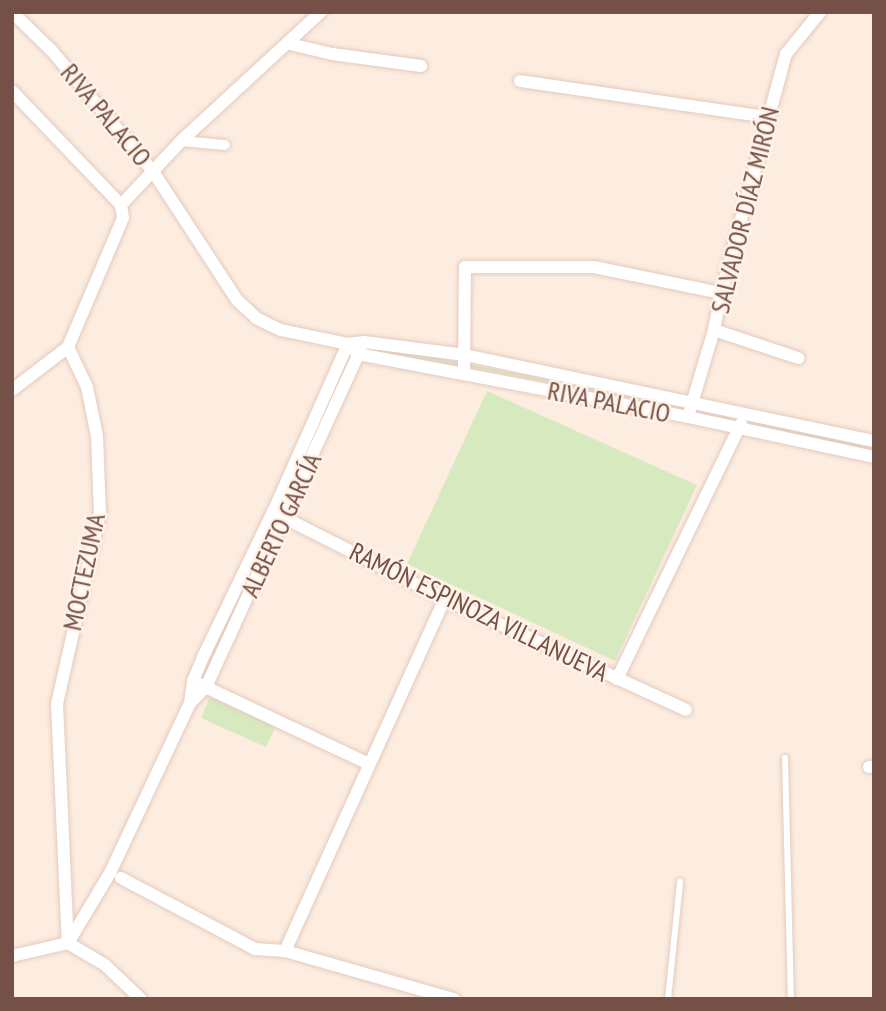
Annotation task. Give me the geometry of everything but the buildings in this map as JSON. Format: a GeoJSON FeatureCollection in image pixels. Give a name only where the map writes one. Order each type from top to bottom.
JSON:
{"type":"FeatureCollection","features":[{"type":"Feature","properties":{"kind":"street","name":"RIVA PALACIO"},"geometry":{"type":"LineString","coordinates":[[12,12],[52,51],[152,170],[237,300],[256,318],[281,330],[348,344],[365,342],[465,355],[874,441]]}},
{"type":"Feature","properties":{"kind":"street"},"geometry":{"type":"LineString","coordinates":[[121,205],[181,141],[321,12]]}},
{"type":"Feature","properties":{"kind":"street","name":"SALVADOR DÍAZ MIRÓN"},"geometry":{"type":"LineString","coordinates":[[688,417],[714,330],[721,293],[786,54],[820,12]]}},
{"type":"Feature","properties":{"kind":"street"},"geometry":{"type":"LineString","coordinates":[[289,44],[332,54],[421,66]]}},
{"type":"Feature","properties":{"kind":"street"},"geometry":{"type":"LineString","coordinates":[[520,81],[768,117]]}},
{"type":"Feature","properties":{"kind":"street"},"geometry":{"type":"LineString","coordinates":[[12,90],[121,205],[123,218],[68,347],[12,390]]}},
{"type":"Feature","properties":{"kind":"street"},"geometry":{"type":"LineString","coordinates":[[181,141],[225,145]]}},
{"type":"Feature","properties":{"kind":"street"},"geometry":{"type":"LineString","coordinates":[[464,374],[465,267],[594,267],[721,293]]}},
{"type":"Feature","properties":{"kind":"street"},"geometry":{"type":"LineString","coordinates":[[714,330],[798,358]]}},
{"type":"Feature","properties":{"kind":"street","name":"ALBERTO GARCÍA"},"geometry":{"type":"LineString","coordinates":[[68,943],[110,873],[190,703],[193,681],[365,342]]}},
{"type":"Feature","properties":{"kind":"street"},"geometry":{"type":"LineString","coordinates":[[348,344],[358,354]]}},
{"type":"Feature","properties":{"kind":"street","name":"ALBERTO GARCÍA"},"geometry":{"type":"LineString","coordinates":[[190,703],[206,687],[348,344]]}},
{"type":"Feature","properties":{"kind":"street","name":"MOCTEZUMA"},"geometry":{"type":"LineString","coordinates":[[68,347],[87,387],[97,436],[100,513],[57,704],[68,943]]}},
{"type":"Feature","properties":{"kind":"street","name":"RIVA PALACIO"},"geometry":{"type":"LineString","coordinates":[[358,354],[688,417],[874,457]]}},
{"type":"Feature","properties":{"kind":"street"},"geometry":{"type":"LineString","coordinates":[[617,679],[746,414]]}},
{"type":"Feature","properties":{"kind":"street","name":"RAMÓN ESPINOZA VILLANUEVA"},"geometry":{"type":"LineString","coordinates":[[279,514],[445,599],[685,710]]}},
{"type":"Feature","properties":{"kind":"street"},"geometry":{"type":"LineString","coordinates":[[285,951],[445,599]]}},
{"type":"Feature","properties":{"kind":"street"},"geometry":{"type":"LineString","coordinates":[[193,681],[369,764]]}},
{"type":"Feature","properties":{"kind":"street"},"geometry":{"type":"LineString","coordinates":[[121,878],[255,949],[285,951],[454,999]]}},
{"type":"Feature","properties":{"kind":"street"},"geometry":{"type":"LineString","coordinates":[[12,956],[68,943],[105,965],[141,999]]}},
{"type":"Feature","properties":{"kind":"lane"},"geometry":{"type":"LineString","coordinates":[[785,758],[790,999]]}},
{"type":"Feature","properties":{"kind":"lane"},"geometry":{"type":"LineString","coordinates":[[668,999],[680,882]]}},
{"type":"Feature","properties":{"kind":"green space"},"geometry":{"type":"Polygon","coordinates":[[[379,347],[665,402],[667,404],[379,351],[379,347]]]}},
{"type":"Feature","properties":{"kind":"green space"},"geometry":{"type":"Polygon","coordinates":[[[487,391],[697,485],[615,661],[407,564],[487,391]]]}},
{"type":"Feature","properties":{"kind":"green space"},"geometry":{"type":"Polygon","coordinates":[[[754,423],[874,446],[874,450],[753,427],[754,423]]]}},
{"type":"Feature","properties":{"kind":"green space"},"geometry":{"type":"Polygon","coordinates":[[[210,697],[276,726],[266,747],[201,718],[210,697]]]}}]}
